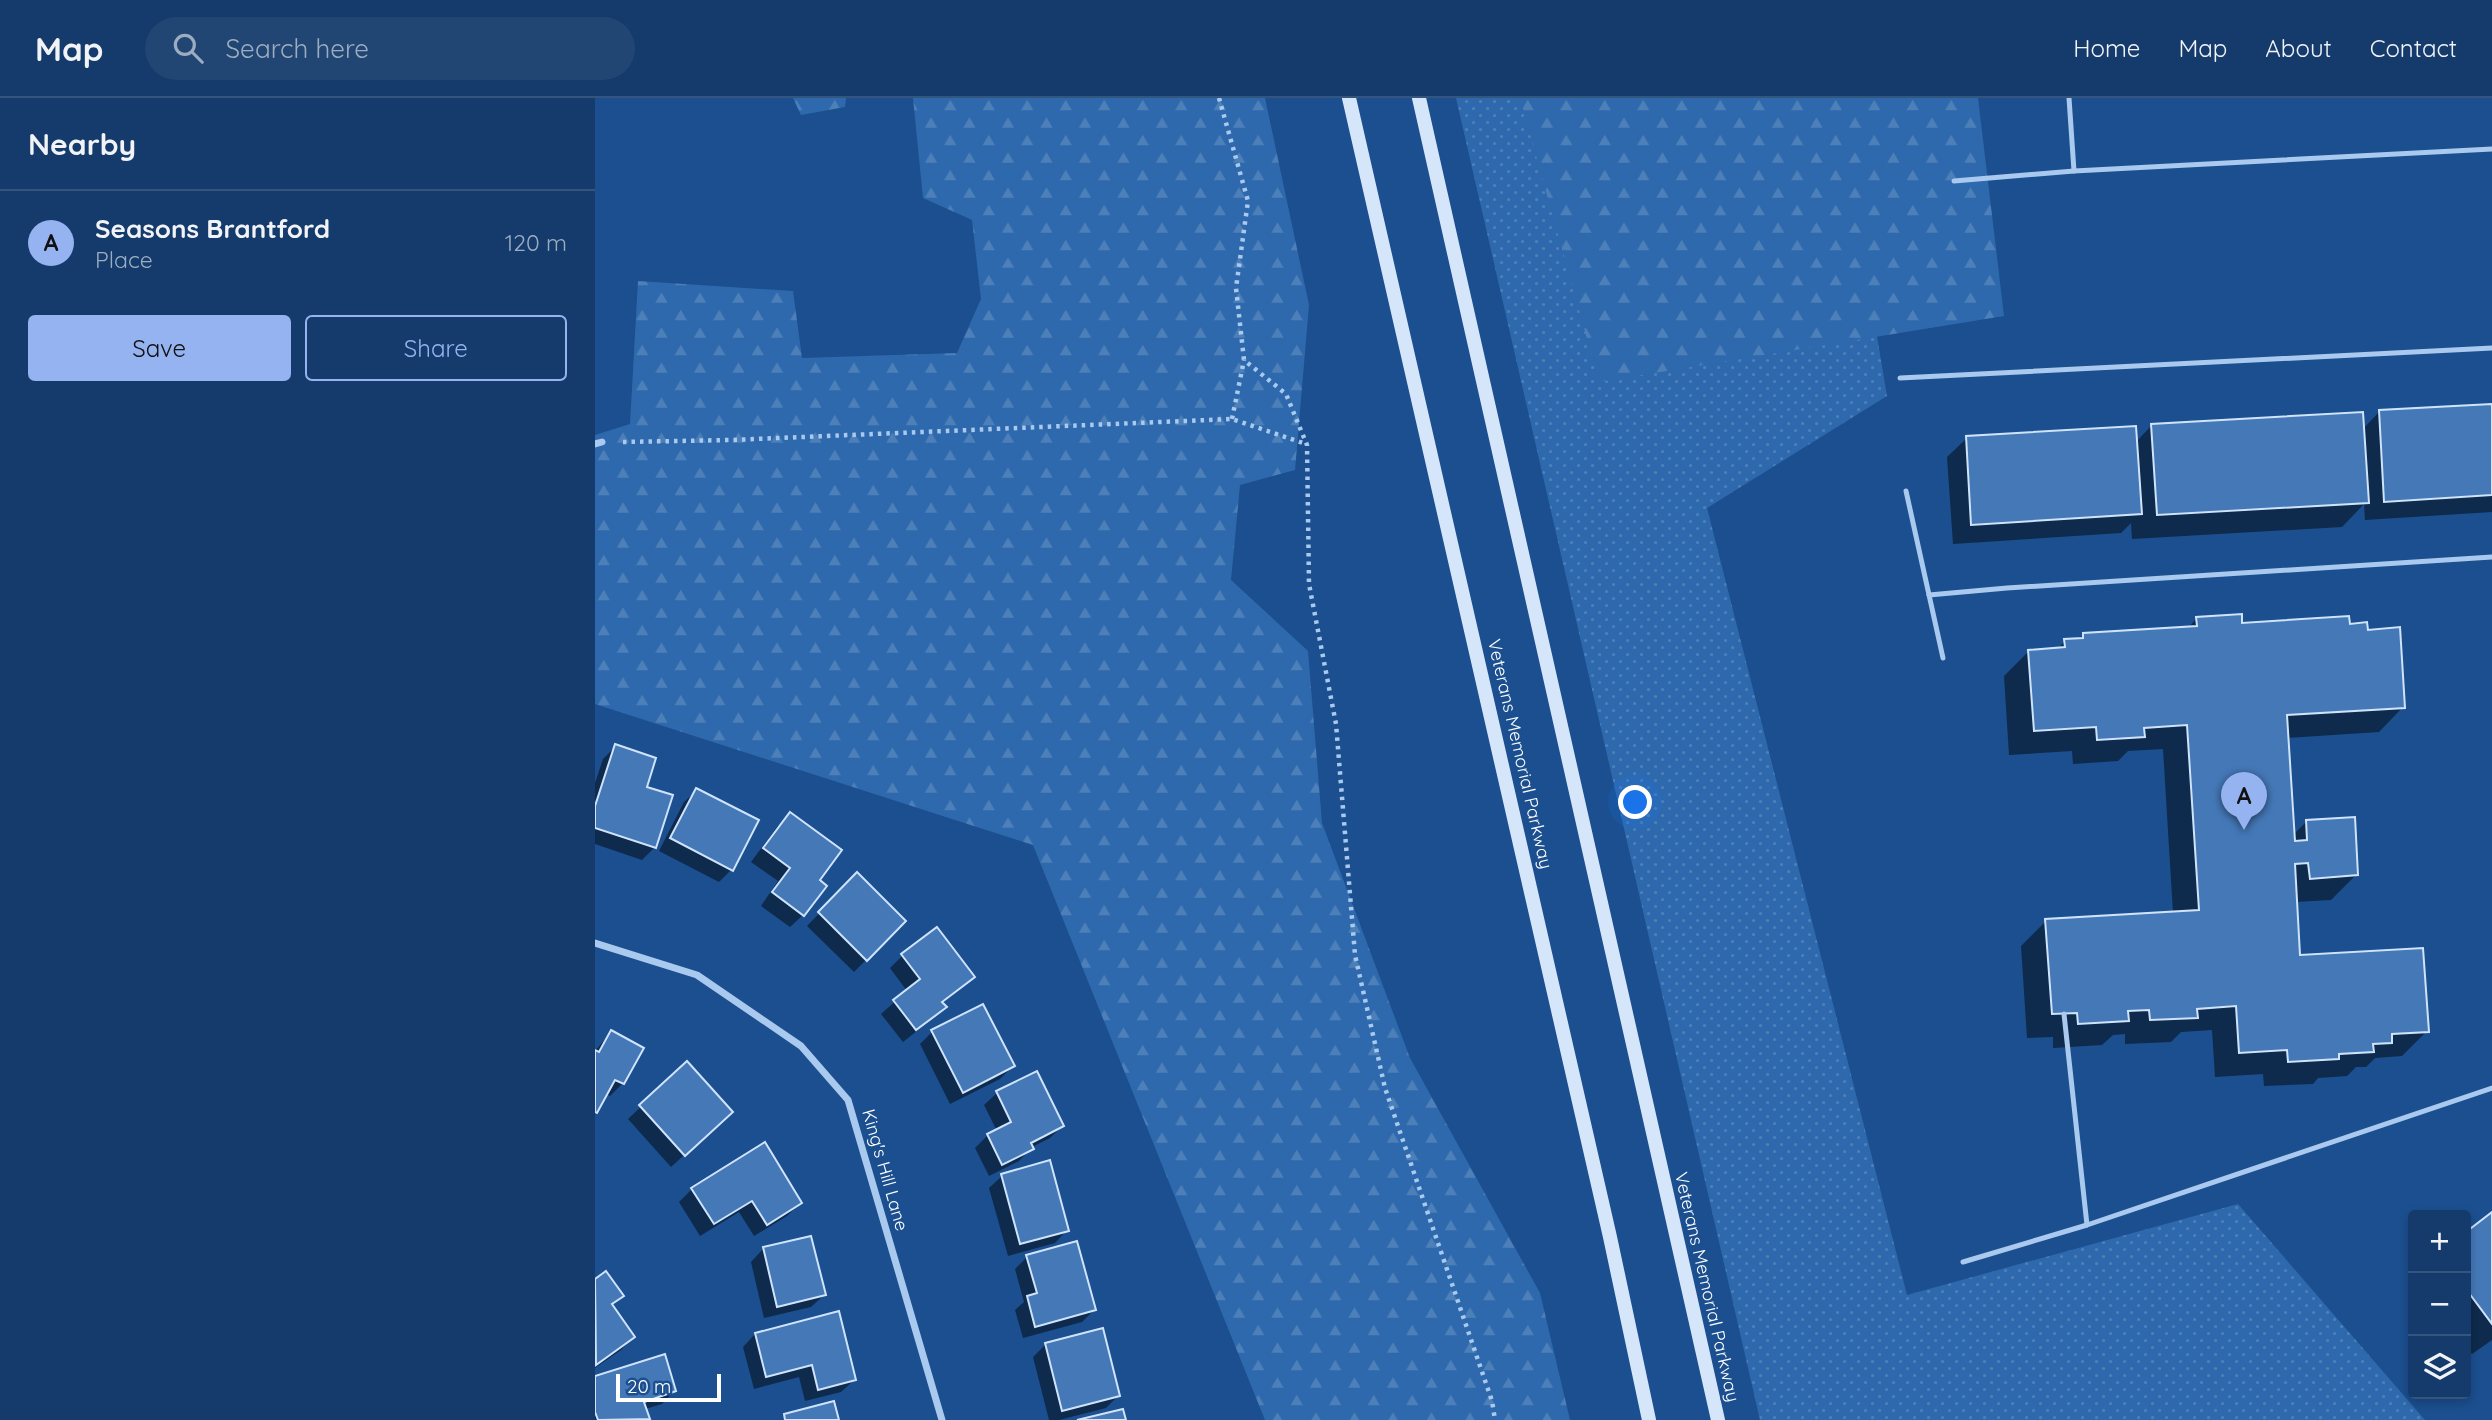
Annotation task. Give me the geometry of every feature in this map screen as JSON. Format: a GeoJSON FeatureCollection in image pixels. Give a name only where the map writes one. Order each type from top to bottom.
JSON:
{"type":"FeatureCollection","features":[{"type":"Feature","properties":{"kind":"main road","name":"Veterans Memorial Parkway"},"geometry":{"type":"LineString","coordinates":[[1349,98],[1649,1420]]}},
{"type":"Feature","properties":{"kind":"main road","name":"Veterans Memorial Parkway"},"geometry":{"type":"LineString","coordinates":[[1419,98],[1718,1420]]}},
{"type":"Feature","properties":{"kind":"street","name":"King's Hill Lane"},"geometry":{"type":"LineString","coordinates":[[595,943],[697,975],[800,1046],[848,1100],[942,1420]]}},
{"type":"Feature","properties":{"kind":"lane"},"geometry":{"type":"LineString","coordinates":[[2069,98],[2074,171]]}},
{"type":"Feature","properties":{"kind":"lane"},"geometry":{"type":"LineString","coordinates":[[1954,181],[2074,171],[2492,149]]}},
{"type":"Feature","properties":{"kind":"lane"},"geometry":{"type":"LineString","coordinates":[[1901,378],[2492,348]]}},
{"type":"Feature","properties":{"kind":"lane"},"geometry":{"type":"LineString","coordinates":[[1906,491],[1943,658]]}},
{"type":"Feature","properties":{"kind":"lane"},"geometry":{"type":"LineString","coordinates":[[1929,595],[2492,557]]}},
{"type":"Feature","properties":{"kind":"lane"},"geometry":{"type":"LineString","coordinates":[[2064,1014],[2087,1224]]}},
{"type":"Feature","properties":{"kind":"lane"},"geometry":{"type":"LineString","coordinates":[[1963,1262],[2087,1224],[2492,1088]]}},
{"type":"Feature","properties":{"kind":"path"},"geometry":{"type":"LineString","coordinates":[[1219,98],[1248,201],[1236,288],[1244,360],[1232,419]]}},
{"type":"Feature","properties":{"kind":"path"},"geometry":{"type":"LineString","coordinates":[[1244,360],[1286,394],[1307,445],[1309,584],[1336,724],[1355,955],[1385,1088],[1492,1401],[1495,1420]]}},
{"type":"Feature","properties":{"kind":"path"},"geometry":{"type":"LineString","coordinates":[[599,443],[1232,419],[1307,445]]}},
{"type":"Feature","properties":{"kind":"green space"},"geometry":{"type":"Polygon","coordinates":[[[793,98],[846,98],[845,107],[801,115],[793,98]]]}},
{"type":"Feature","properties":{"kind":"green space"},"geometry":{"type":"Polygon","coordinates":[[[913,98],[1265,98],[1309,305],[1295,470],[1240,485],[1231,580],[1308,651],[1322,823],[1410,1058],[1540,1293],[1570,1420],[1265,1420],[1033,845],[595,704],[595,435],[630,424],[638,281],[793,291],[802,358],[957,353],[981,299],[972,220],[923,198],[913,98]]]}},
{"type":"Feature","properties":{"kind":"green space"},"geometry":{"type":"Polygon","coordinates":[[[1456,98],[1837,98],[1887,396],[1707,508],[1907,1295],[2238,1204],[2425,1420],[1760,1420],[1456,98]]]}},
{"type":"Feature","properties":{"kind":"green space"},"geometry":{"type":"Polygon","coordinates":[[[1520,98],[1978,98],[2004,316],[1599,382],[1520,98]]]}},
{"type":"Feature","properties":{"kind":"building"},"geometry":{"type":"Polygon","coordinates":[[[2492,404],[2492,495],[2384,502],[2379,410],[2492,404]]]}},
{"type":"Feature","properties":{"kind":"building"},"geometry":{"type":"Polygon","coordinates":[[[2363,412],[2369,503],[2157,515],[2151,424],[2363,412]]]}},
{"type":"Feature","properties":{"kind":"building"},"geometry":{"type":"Polygon","coordinates":[[[2136,426],[2142,514],[1971,525],[1966,436],[2136,426]]]}},
{"type":"Feature","properties":{"kind":"building"},"geometry":{"type":"Polygon","coordinates":[[[2242,614],[2242,623],[2349,616],[2350,624],[2367,622],[2368,630],[2400,627],[2405,708],[2287,715],[2295,841],[2307,840],[2306,820],[2355,817],[2358,875],[2310,879],[2308,863],[2295,864],[2300,955],[2423,948],[2429,1032],[2392,1034],[2392,1043],[2373,1044],[2374,1052],[2339,1054],[2339,1059],[2288,1062],[2287,1050],[2239,1053],[2236,1006],[2197,1009],[2198,1018],[2150,1020],[2149,1010],[2128,1011],[2129,1021],[2078,1024],[2077,1013],[2052,1014],[2045,919],[2199,910],[2187,725],[2144,728],[2145,737],[2097,740],[2096,727],[2034,731],[2028,650],[2065,647],[2064,639],[2083,638],[2083,633],[2197,626],[2196,617],[2242,614]]]}},
{"type":"Feature","properties":{"kind":"building"},"geometry":{"type":"Polygon","coordinates":[[[615,744],[656,758],[647,787],[673,795],[656,848],[595,828],[595,806],[615,744]]]}},
{"type":"Feature","properties":{"kind":"building"},"geometry":{"type":"Polygon","coordinates":[[[696,788],[759,820],[733,871],[670,838],[696,788]]]}},
{"type":"Feature","properties":{"kind":"building"},"geometry":{"type":"Polygon","coordinates":[[[790,812],[842,850],[820,880],[827,886],[804,916],[772,892],[790,868],[763,848],[790,812]]]}},
{"type":"Feature","properties":{"kind":"building"},"geometry":{"type":"Polygon","coordinates":[[[857,872],[906,921],[867,961],[818,912],[857,872]]]}},
{"type":"Feature","properties":{"kind":"building"},"geometry":{"type":"Polygon","coordinates":[[[937,927],[975,977],[942,1002],[947,1007],[916,1030],[893,1000],[920,979],[901,954],[937,927]]]}},
{"type":"Feature","properties":{"kind":"building"},"geometry":{"type":"Polygon","coordinates":[[[983,1004],[1015,1066],[963,1093],[931,1030],[983,1004]]]}},
{"type":"Feature","properties":{"kind":"building"},"geometry":{"type":"Polygon","coordinates":[[[611,1030],[644,1048],[624,1084],[615,1080],[597,1113],[595,1050],[599,1052],[611,1030]]]}},
{"type":"Feature","properties":{"kind":"building"},"geometry":{"type":"Polygon","coordinates":[[[687,1061],[733,1112],[685,1156],[639,1105],[687,1061]]]}},
{"type":"Feature","properties":{"kind":"building"},"geometry":{"type":"Polygon","coordinates":[[[1037,1071],[1064,1126],[1031,1143],[1034,1149],[1002,1165],[987,1134],[1011,1122],[996,1091],[1037,1071]]]}},
{"type":"Feature","properties":{"kind":"building"},"geometry":{"type":"Polygon","coordinates":[[[765,1142],[802,1203],[767,1225],[752,1201],[714,1224],[691,1188],[765,1142]]]}},
{"type":"Feature","properties":{"kind":"building"},"geometry":{"type":"Polygon","coordinates":[[[1050,1160],[1069,1231],[1020,1244],[1001,1174],[1050,1160]]]}},
{"type":"Feature","properties":{"kind":"building"},"geometry":{"type":"Polygon","coordinates":[[[2492,1212],[2492,1324],[2471,1296],[2471,1228],[2492,1212]]]}},
{"type":"Feature","properties":{"kind":"building"},"geometry":{"type":"Polygon","coordinates":[[[811,1236],[826,1295],[777,1307],[763,1247],[811,1236]]]}},
{"type":"Feature","properties":{"kind":"building"},"geometry":{"type":"Polygon","coordinates":[[[1077,1241],[1096,1310],[1035,1327],[1027,1296],[1037,1293],[1026,1255],[1077,1241]]]}},
{"type":"Feature","properties":{"kind":"building"},"geometry":{"type":"Polygon","coordinates":[[[606,1271],[624,1296],[612,1304],[635,1337],[596,1365],[595,1279],[606,1271]]]}},
{"type":"Feature","properties":{"kind":"building"},"geometry":{"type":"Polygon","coordinates":[[[839,1311],[856,1380],[818,1390],[812,1365],[766,1377],[755,1333],[839,1311]]]}},
{"type":"Feature","properties":{"kind":"building"},"geometry":{"type":"Polygon","coordinates":[[[1103,1328],[1120,1396],[1062,1411],[1045,1343],[1103,1328]]]}},
{"type":"Feature","properties":{"kind":"building"},"geometry":{"type":"Polygon","coordinates":[[[665,1354],[676,1391],[644,1402],[650,1419],[598,1420],[595,1412],[595,1376],[665,1354]]]}},
{"type":"Feature","properties":{"kind":"building"},"geometry":{"type":"Polygon","coordinates":[[[834,1401],[839,1420],[785,1420],[784,1414],[834,1401]]]}},
{"type":"Feature","properties":{"kind":"building"},"geometry":{"type":"Polygon","coordinates":[[[1123,1409],[1126,1420],[1077,1420],[1123,1409]]]}},
{"type":"Feature","properties":{"kind":"place","name":"Seasons Brantford"},"geometry":{"type":"Point","coordinates":[2244,830]}}]}
